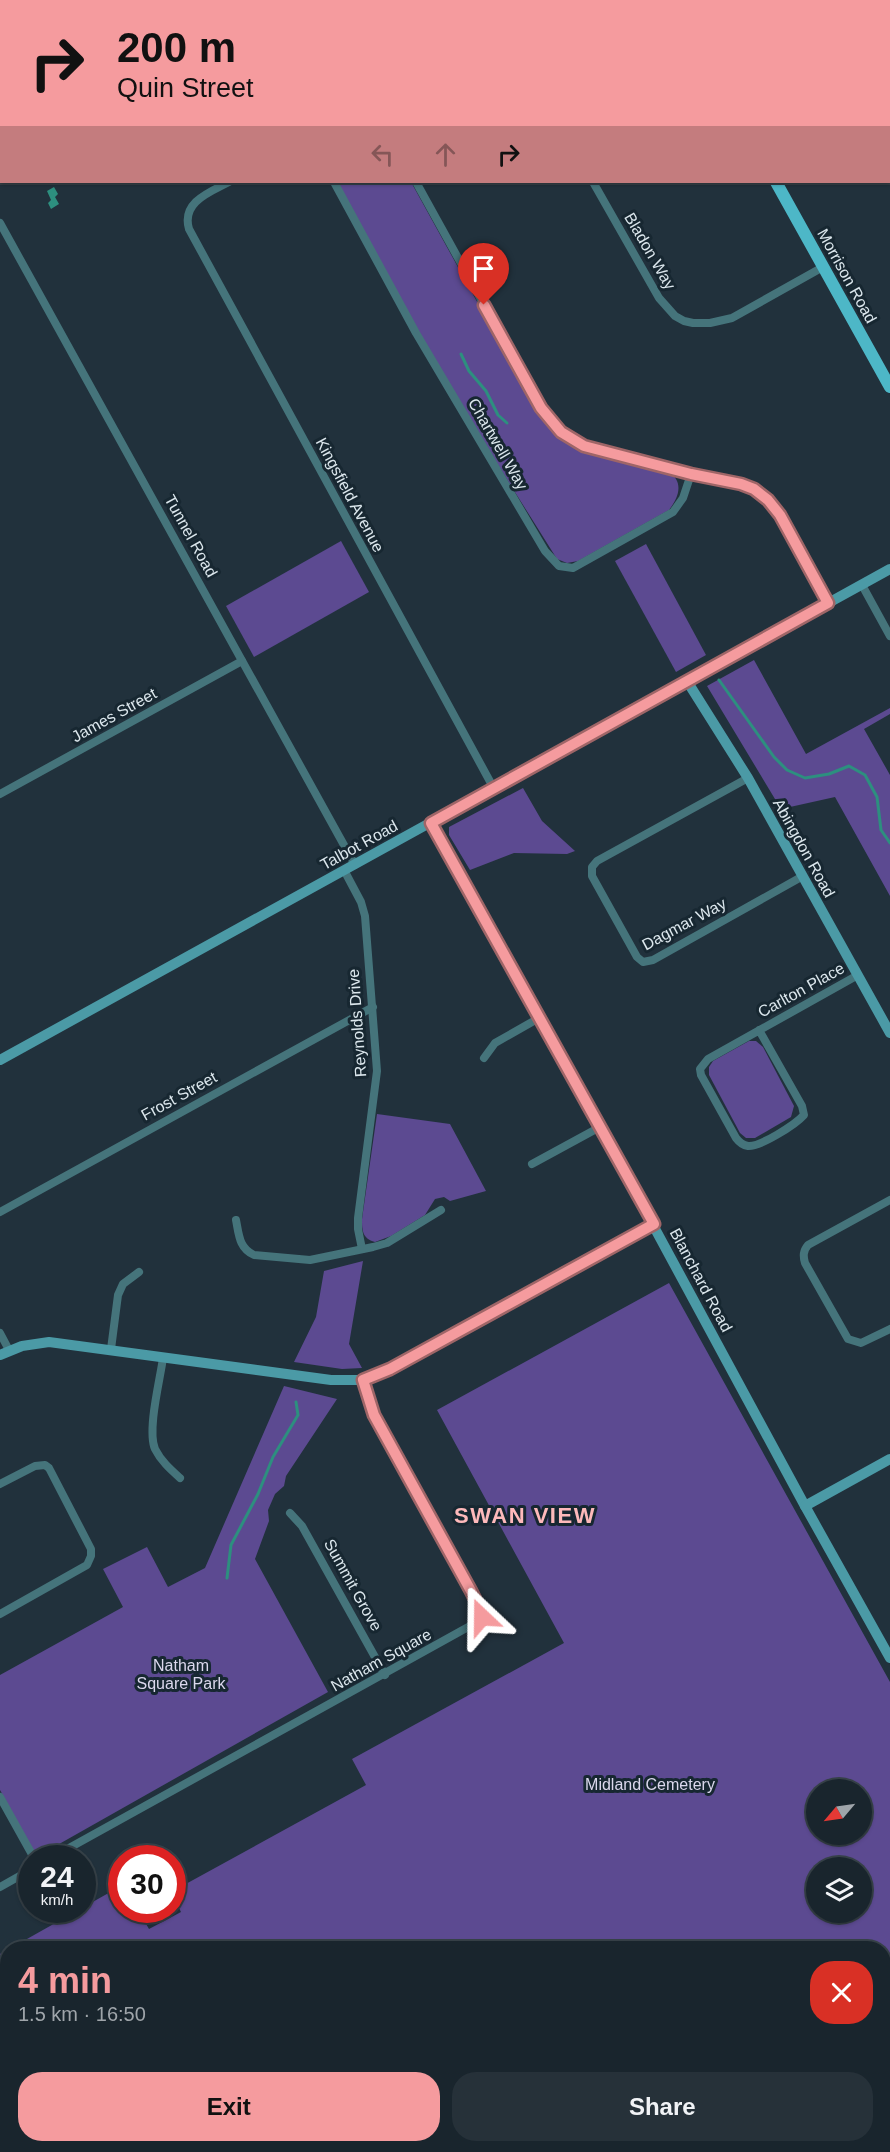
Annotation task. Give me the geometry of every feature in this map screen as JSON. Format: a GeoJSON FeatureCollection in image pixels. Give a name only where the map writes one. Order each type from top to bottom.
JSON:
{"type":"FeatureCollection","features":[{"type":"Feature","properties":{"kind":"main road","name":"Morrison Road"},"geometry":{"type":"LineString","coordinates":[[777,183],[890,387]]}},
{"type":"Feature","properties":{"kind":"street","name":"Kingsfield Avenue"},"geometry":{"type":"LineString","coordinates":[[227,183],[198,199],[188,214],[188,226],[494,787]]}},
{"type":"Feature","properties":{"kind":"street","name":"Chartwell Way"},"geometry":{"type":"LineString","coordinates":[[335,183],[416,333],[503,483],[544,551],[559,566],[573,568],[673,512],[683,498],[691,474]]}},
{"type":"Feature","properties":{"kind":"street"},"geometry":{"type":"LineString","coordinates":[[417,183],[541,408],[554,425],[568,437],[584,446],[754,489],[768,500],[780,515],[828,603]]}},
{"type":"Feature","properties":{"kind":"street","name":"Bladon Way"},"geometry":{"type":"LineString","coordinates":[[594,183],[659,298],[675,316],[684,321],[710,323],[732,318],[823,267]]}},
{"type":"Feature","properties":{"kind":"street","name":"Tunnel Road"},"geometry":{"type":"LineString","coordinates":[[0,223],[355,865]]}},
{"type":"Feature","properties":{"kind":"street","name":"Talbot Road"},"geometry":{"type":"LineString","coordinates":[[0,1060],[890,569]]}},
{"type":"Feature","properties":{"kind":"street"},"geometry":{"type":"LineString","coordinates":[[862,585],[890,636]]}},
{"type":"Feature","properties":{"kind":"street","name":"James Street"},"geometry":{"type":"LineString","coordinates":[[0,794],[242,661]]}},
{"type":"Feature","properties":{"kind":"street","name":"Abingdon Road"},"geometry":{"type":"LineString","coordinates":[[687,681],[748,778],[890,1033]]}},
{"type":"Feature","properties":{"kind":"street","name":"Dagmar Way"},"geometry":{"type":"LineString","coordinates":[[748,778],[597,861],[592,867],[592,876],[637,957],[643,963],[653,960],[803,876]]}},
{"type":"Feature","properties":{"kind":"street","name":"Blanchard Road"},"geometry":{"type":"LineString","coordinates":[[431,823],[654,1224],[805,1506],[890,1658]]}},
{"type":"Feature","properties":{"kind":"street","name":"Reynolds Drive"},"geometry":{"type":"LineString","coordinates":[[344,870],[361,902],[365,916],[377,1071],[358,1218],[362,1249]]}},
{"type":"Feature","properties":{"kind":"street","name":"Carlton Place"},"geometry":{"type":"LineString","coordinates":[[759,1030],[802,1106],[804,1115],[798,1122],[756,1145],[746,1146],[736,1138],[700,1070],[708,1059],[759,1030],[858,975]]}},
{"type":"Feature","properties":{"kind":"street","name":"Frost Street"},"geometry":{"type":"LineString","coordinates":[[0,1212],[372,1007]]}},
{"type":"Feature","properties":{"kind":"street"},"geometry":{"type":"LineString","coordinates":[[484,1058],[495,1043],[539,1018]]}},
{"type":"Feature","properties":{"kind":"street"},"geometry":{"type":"LineString","coordinates":[[532,1164],[600,1126]]}},
{"type":"Feature","properties":{"kind":"street"},"geometry":{"type":"LineString","coordinates":[[890,1200],[808,1245],[804,1256],[805,1263],[848,1339],[861,1343],[890,1329]]}},
{"type":"Feature","properties":{"kind":"street"},"geometry":{"type":"LineString","coordinates":[[236,1220],[242,1246],[254,1255],[310,1260],[387,1243],[441,1210]]}},
{"type":"Feature","properties":{"kind":"street"},"geometry":{"type":"LineString","coordinates":[[0,1333],[5,1353],[22,1346],[50,1342],[331,1380],[363,1380],[390,1369],[654,1224]]}},
{"type":"Feature","properties":{"kind":"street"},"geometry":{"type":"LineString","coordinates":[[111,1349],[118,1295],[123,1284],[140,1272]]}},
{"type":"Feature","properties":{"kind":"street"},"geometry":{"type":"LineString","coordinates":[[163,1358],[153,1423],[153,1441],[163,1462],[180,1478]]}},
{"type":"Feature","properties":{"kind":"street","name":"Natham Square"},"geometry":{"type":"LineString","coordinates":[[75,1845],[475,1625],[482,1617],[482,1613],[374,1415],[363,1380]]}},
{"type":"Feature","properties":{"kind":"street"},"geometry":{"type":"LineString","coordinates":[[805,1506],[890,1459]]}},
{"type":"Feature","properties":{"kind":"street"},"geometry":{"type":"LineString","coordinates":[[0,1484],[35,1466],[45,1465],[49,1468],[92,1549],[87,1565],[0,1614]]}},
{"type":"Feature","properties":{"kind":"street","name":"Summit Grove"},"geometry":{"type":"LineString","coordinates":[[290,1513],[302,1526],[385,1675]]}},
{"type":"Feature","properties":{"kind":"street"},"geometry":{"type":"LineString","coordinates":[[0,1797],[27,1845]]}},
{"type":"Feature","properties":{"kind":"street"},"geometry":{"type":"LineString","coordinates":[[0,1887],[18,1877]]}},
{"type":"Feature","properties":{"kind":"green space"},"geometry":{"type":"Polygon","coordinates":[[[333,183],[412,183],[539,414],[559,434],[583,450],[669,472],[677,480],[678,490],[669,510],[578,561],[567,563],[557,559],[420,341],[333,183]]]}},
{"type":"Feature","properties":{"kind":"green space"},"geometry":{"type":"Polygon","coordinates":[[[341,541],[369,592],[254,657],[226,606],[341,541]]]}},
{"type":"Feature","properties":{"kind":"green space"},"geometry":{"type":"Polygon","coordinates":[[[646,544],[706,655],[676,672],[615,561],[646,544]]]}},
{"type":"Feature","properties":{"kind":"green space"},"geometry":{"type":"Polygon","coordinates":[[[754,660],[806,754],[890,708],[890,714],[864,729],[890,775],[890,896],[835,797],[781,809],[707,686],[754,660]]]}},
{"type":"Feature","properties":{"kind":"green space"},"geometry":{"type":"Polygon","coordinates":[[[523,788],[542,821],[575,851],[567,854],[514,853],[470,870],[449,835],[449,827],[523,788]]]}},
{"type":"Feature","properties":{"kind":"green space"},"geometry":{"type":"Polygon","coordinates":[[[749,1041],[756,1041],[763,1047],[794,1106],[791,1117],[755,1138],[746,1138],[740,1133],[709,1075],[709,1067],[713,1061],[749,1041]]]}},
{"type":"Feature","properties":{"kind":"green space"},"geometry":{"type":"Polygon","coordinates":[[[377,1114],[450,1124],[486,1191],[450,1201],[444,1197],[435,1199],[425,1215],[391,1236],[375,1242],[367,1239],[362,1219],[377,1114]]]}},
{"type":"Feature","properties":{"kind":"green space"},"geometry":{"type":"Polygon","coordinates":[[[363,1261],[349,1344],[362,1368],[342,1369],[294,1362],[316,1317],[324,1271],[363,1261]]]}},
{"type":"Feature","properties":{"kind":"green space","name":"Midland Cemetery"},"geometry":{"type":"Polygon","coordinates":[[[669,1283],[890,1682],[890,1941],[23,1941],[55,1923],[96,1923],[96,1900],[108,1893],[108,1923],[146,1923],[149,1929],[160,1923],[186,1923],[186,1884],[366,1785],[352,1759],[564,1643],[437,1410],[669,1283]]]}},
{"type":"Feature","properties":{"kind":"green space","name":"Natham Square Park"},"geometry":{"type":"Polygon","coordinates":[[[284,1386],[337,1399],[286,1476],[284,1486],[275,1494],[268,1510],[269,1521],[255,1559],[328,1692],[57,1845],[30,1845],[0,1790],[0,1675],[123,1607],[103,1569],[147,1547],[168,1587],[205,1568],[284,1386]]]}},
{"type":"Feature","properties":{"kind":"shaded area"},"geometry":{"type":"Polygon","coordinates":[[[54,187],[58,194],[55,197],[59,204],[51,209],[48,203],[51,200],[47,191],[54,187]]]}},
{"type":"Feature","properties":{"kind":"waterway"},"geometry":{"type":"LineString","coordinates":[[461,354],[469,371],[486,391],[498,415],[507,423]]}},
{"type":"Feature","properties":{"kind":"waterway"},"geometry":{"type":"LineString","coordinates":[[719,680],[774,757],[787,770],[805,778],[829,774],[849,766],[865,775],[877,797],[881,830],[890,843]]}},
{"type":"Feature","properties":{"kind":"waterway"},"geometry":{"type":"LineString","coordinates":[[227,1578],[231,1545],[258,1494],[273,1457],[298,1415],[296,1402]]}},
{"type":"Feature","properties":{"kind":"district","name":"SWAN VIEW"},"geometry":{"type":"Point","coordinates":[525,1515]}},
{"type":"Feature","properties":{"kind":"route"},"geometry":{"type":"LineString","coordinates":[[482,1617],[471,1591],[374,1415],[363,1380],[390,1369],[654,1224],[431,823],[828,603],[780,515],[762,494],[741,484],[691,474],[584,446],[561,432],[541,408],[484,305]]}}]}
